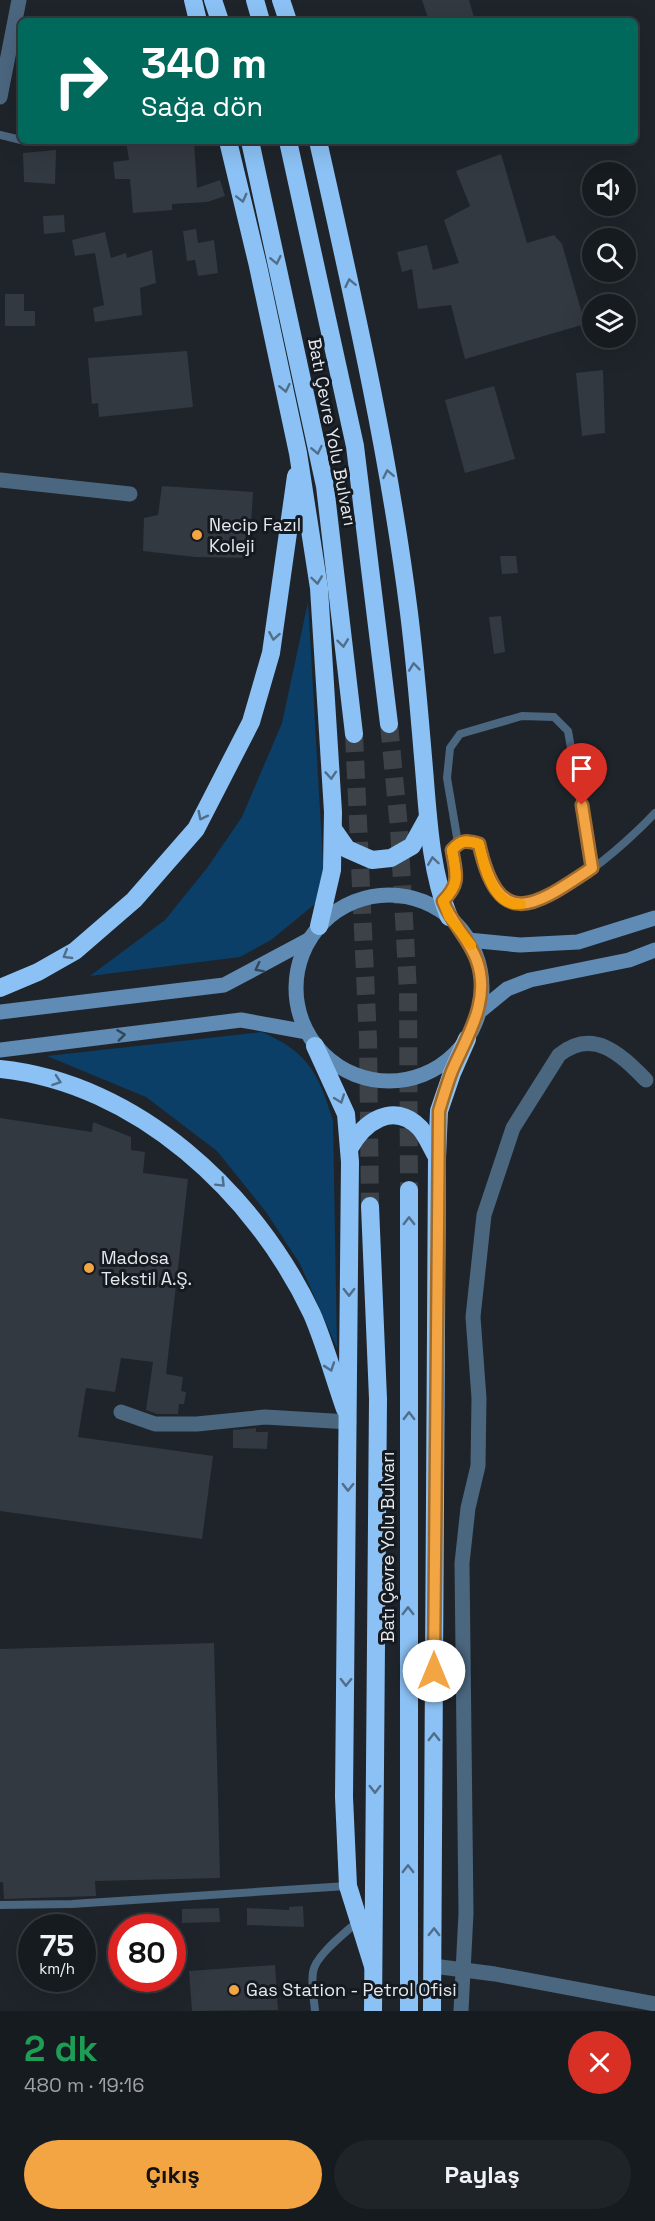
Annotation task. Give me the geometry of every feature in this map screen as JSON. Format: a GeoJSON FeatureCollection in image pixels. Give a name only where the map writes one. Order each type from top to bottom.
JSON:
{"type":"FeatureCollection","features":[{"type":"Feature","properties":{"kind":"highway"},"geometry":{"type":"LineString","coordinates":[[193,0],[197,18]]}},
{"type":"Feature","properties":{"kind":"highway"},"geometry":{"type":"LineString","coordinates":[[213,0],[219,18]]}},
{"type":"Feature","properties":{"kind":"highway"},"geometry":{"type":"LineString","coordinates":[[255,0],[260,18]]}},
{"type":"Feature","properties":{"kind":"highway"},"geometry":{"type":"LineString","coordinates":[[281,0],[287,18]]}},
{"type":"Feature","properties":{"kind":"highway"},"geometry":{"type":"LineString","coordinates":[[229,144],[258,266],[298,453],[319,588],[333,829],[332,870],[314,933]]}},
{"type":"Feature","properties":{"kind":"highway","name":"Batı Çevre Yolu Bulvarı"},"geometry":{"type":"LineString","coordinates":[[251,144],[325,486],[354,734]]}},
{"type":"Feature","properties":{"kind":"highway","name":"Batı Çevre Yolu Bulvarı"},"geometry":{"type":"LineString","coordinates":[[289,144],[355,446],[389,724]]}},
{"type":"Feature","properties":{"kind":"highway"},"geometry":{"type":"LineString","coordinates":[[319,144],[389,480],[409,613],[428,817],[437,886],[446,909]]}},
{"type":"Feature","properties":{"kind":"highway"},"geometry":{"type":"LineString","coordinates":[[0,988],[38,972],[75,951],[134,900],[195,829],[251,722],[271,653],[284,573],[298,453]]}},
{"type":"Feature","properties":{"kind":"highway"},"geometry":{"type":"LineString","coordinates":[[333,829],[347,849],[372,860],[391,858],[412,846],[428,817]]}},
{"type":"Feature","properties":{"kind":"highway"},"geometry":{"type":"LineString","coordinates":[[311,1039],[346,1114],[349,1149],[349,1422],[344,1797],[348,1886],[357,1921],[373,1966]]}},
{"type":"Feature","properties":{"kind":"highway"},"geometry":{"type":"LineString","coordinates":[[432,2011],[437,1157],[439,1111],[467,1039]]}},
{"type":"Feature","properties":{"kind":"highway"},"geometry":{"type":"LineString","coordinates":[[0,1069],[34,1073],[96,1094],[167,1137],[222,1182],[278,1254],[312,1315],[349,1422]]}},
{"type":"Feature","properties":{"kind":"highway"},"geometry":{"type":"LineString","coordinates":[[349,1149],[359,1131],[379,1117],[399,1116],[420,1128],[437,1157]]}},
{"type":"Feature","properties":{"kind":"highway","name":"Batı Çevre Yolu Bulvarı"},"geometry":{"type":"LineString","coordinates":[[409,1191],[409,2011]]}},
{"type":"Feature","properties":{"kind":"highway","name":"Batı Çevre Yolu Bulvarı"},"geometry":{"type":"LineString","coordinates":[[370,1206],[378,1399],[373,2011]]}},
{"type":"Feature","properties":{"kind":"main road"},"geometry":{"type":"LineString","coordinates":[[0,1012],[224,985],[314,933],[341,908],[359,901],[397,895],[446,909],[468,940],[478,963],[482,987],[479,1012],[467,1039],[448,1061],[422,1076],[393,1082],[364,1078],[337,1066],[311,1039],[298,1009],[296,985],[300,962],[314,933]]}},
{"type":"Feature","properties":{"kind":"main road"},"geometry":{"type":"LineString","coordinates":[[468,940],[520,945],[578,942],[655,918]]}},
{"type":"Feature","properties":{"kind":"main road"},"geometry":{"type":"LineString","coordinates":[[479,1012],[507,988],[629,960],[655,950]]}},
{"type":"Feature","properties":{"kind":"main road"},"geometry":{"type":"LineString","coordinates":[[0,1050],[241,1020],[311,1039]]}},
{"type":"Feature","properties":{"kind":"street"},"geometry":{"type":"LineString","coordinates":[[0,97],[20,0]]}},
{"type":"Feature","properties":{"kind":"street"},"geometry":{"type":"LineString","coordinates":[[0,480],[130,494]]}},
{"type":"Feature","properties":{"kind":"street"},"geometry":{"type":"LineString","coordinates":[[461,2011],[466,1913],[462,1563],[468,1508],[478,1466],[479,1398],[473,1317],[484,1215],[513,1128],[559,1055],[569,1047],[594,1043],[621,1055],[646,1080]]}},
{"type":"Feature","properties":{"kind":"street"},"geometry":{"type":"LineString","coordinates":[[121,1412],[154,1424],[197,1424],[265,1417],[349,1422]]}},
{"type":"Feature","properties":{"kind":"street"},"geometry":{"type":"LineString","coordinates":[[433,1966],[655,2004]]}},
{"type":"Feature","properties":{"kind":"lane"},"geometry":{"type":"LineString","coordinates":[[0,135],[18,139]]}},
{"type":"Feature","properties":{"kind":"lane"},"geometry":{"type":"LineString","coordinates":[[458,843],[447,778],[450,748],[460,734],[522,716],[554,717],[568,731],[592,868]]}},
{"type":"Feature","properties":{"kind":"lane"},"geometry":{"type":"LineString","coordinates":[[446,909],[454,889],[456,875],[452,850],[458,843],[466,840],[479,844],[484,868],[498,896],[516,904],[549,897],[592,868],[635,834],[655,813]]}},
{"type":"Feature","properties":{"kind":"lane"},"geometry":{"type":"LineString","coordinates":[[0,1905],[120,1902],[348,1886]]}},
{"type":"Feature","properties":{"kind":"lane"},"geometry":{"type":"LineString","coordinates":[[315,2011],[313,1972],[315,1965],[357,1921]]}},
{"type":"Feature","properties":{"kind":"shaded area"},"geometry":{"type":"Polygon","coordinates":[[[308,602],[324,880],[315,904],[271,940],[240,957],[90,976],[165,920],[207,868],[242,817],[282,723],[308,602]]]}},
{"type":"Feature","properties":{"kind":"shaded area"},"geometry":{"type":"Polygon","coordinates":[[[262,1032],[291,1048],[310,1066],[317,1077],[333,1121],[337,1348],[300,1264],[266,1212],[217,1151],[146,1097],[47,1056],[262,1032]]]}},
{"type":"Feature","properties":{"kind":"building"},"geometry":{"type":"Polygon","coordinates":[[[422,0],[469,0],[474,18],[428,18],[422,0]]]}},
{"type":"Feature","properties":{"kind":"building"},"geometry":{"type":"Polygon","coordinates":[[[126,144],[194,144],[197,188],[220,180],[225,196],[207,202],[172,204],[172,210],[133,213],[130,179],[115,179],[113,162],[129,160],[126,144]]]}},
{"type":"Feature","properties":{"kind":"building"},"geometry":{"type":"Polygon","coordinates":[[[56,150],[55,184],[24,182],[23,153],[56,150]]]}},
{"type":"Feature","properties":{"kind":"building"},"geometry":{"type":"Polygon","coordinates":[[[501,154],[527,243],[554,235],[562,244],[582,314],[582,325],[465,359],[451,305],[418,309],[412,269],[402,272],[397,252],[427,245],[433,270],[459,263],[444,220],[470,206],[456,171],[501,154]]]}},
{"type":"Feature","properties":{"kind":"building"},"geometry":{"type":"Polygon","coordinates":[[[64,215],[65,232],[44,234],[43,216],[64,215]]]}},
{"type":"Feature","properties":{"kind":"building"},"geometry":{"type":"Polygon","coordinates":[[[196,229],[198,243],[214,240],[218,273],[198,276],[195,260],[187,261],[183,231],[196,229]]]}},
{"type":"Feature","properties":{"kind":"building"},"geometry":{"type":"Polygon","coordinates":[[[105,232],[111,258],[126,253],[127,258],[152,250],[156,283],[140,288],[142,315],[95,322],[93,308],[104,305],[95,253],[75,256],[72,240],[105,232]]]}},
{"type":"Feature","properties":{"kind":"building"},"geometry":{"type":"Polygon","coordinates":[[[5,294],[24,294],[24,311],[35,311],[35,326],[5,326],[5,294]]]}},
{"type":"Feature","properties":{"kind":"building"},"geometry":{"type":"Polygon","coordinates":[[[187,351],[193,407],[99,417],[98,403],[92,404],[88,358],[187,351]]]}},
{"type":"Feature","properties":{"kind":"building"},"geometry":{"type":"Polygon","coordinates":[[[603,370],[605,433],[582,436],[576,373],[603,370]]]}},
{"type":"Feature","properties":{"kind":"building"},"geometry":{"type":"Polygon","coordinates":[[[494,386],[515,459],[465,473],[445,400],[494,386]]]}},
{"type":"Feature","properties":{"kind":"building","name":"Necip Fazıl Koleji"},"geometry":{"type":"Polygon","coordinates":[[[162,486],[253,492],[249,558],[195,557],[143,551],[144,518],[158,515],[162,486]]]}},
{"type":"Feature","properties":{"kind":"building"},"geometry":{"type":"Polygon","coordinates":[[[500,556],[516,556],[518,573],[502,574],[500,556]]]}},
{"type":"Feature","properties":{"kind":"building"},"geometry":{"type":"Polygon","coordinates":[[[501,616],[505,652],[494,654],[489,617],[501,616]]]}},
{"type":"Feature","properties":{"kind":"building","name":"Madosa Tekstil A.Ş."},"geometry":{"type":"Polygon","coordinates":[[[0,1118],[92,1132],[93,1122],[131,1137],[131,1150],[145,1152],[143,1173],[188,1179],[166,1374],[183,1377],[181,1391],[186,1392],[184,1404],[179,1404],[178,1414],[157,1414],[146,1410],[153,1362],[121,1358],[115,1392],[86,1388],[78,1437],[213,1456],[202,1539],[0,1511],[0,1118]]]}},
{"type":"Feature","properties":{"kind":"building"},"geometry":{"type":"Polygon","coordinates":[[[256,1428],[256,1432],[268,1432],[267,1449],[233,1448],[233,1430],[256,1428]]]}},
{"type":"Feature","properties":{"kind":"building"},"geometry":{"type":"Polygon","coordinates":[[[214,1643],[220,1878],[95,1881],[96,1896],[4,1899],[3,1882],[0,1882],[0,1649],[214,1643]]]}},
{"type":"Feature","properties":{"kind":"building"},"geometry":{"type":"Polygon","coordinates":[[[303,1906],[304,1927],[247,1925],[247,1908],[289,1910],[289,1907],[303,1906]]]}},
{"type":"Feature","properties":{"kind":"building"},"geometry":{"type":"Polygon","coordinates":[[[219,1908],[220,1922],[186,1923],[186,1914],[182,1914],[182,1909],[219,1908]]]}},
{"type":"Feature","properties":{"kind":"building","name":"Gas Station - Petrol Ofisi"},"geometry":{"type":"Polygon","coordinates":[[[275,1965],[278,2010],[192,2011],[189,1971],[275,1965]]]}},
{"type":"Feature","properties":{"kind":"tunnel"},"geometry":{"type":"LineString","coordinates":[[389,724],[399,828],[408,991],[409,1190]]}},
{"type":"Feature","properties":{"kind":"tunnel"},"geometry":{"type":"LineString","coordinates":[[354,734],[368,1039],[370,1206]]}},
{"type":"Feature","properties":{"kind":"slow traffic"},"geometry":{"type":"LineString","coordinates":[[471,945],[449,917],[443,901],[454,889],[456,875],[452,850],[458,843],[466,840],[479,844],[484,868],[498,896],[521,904]]}},
{"type":"Feature","properties":{"kind":"place","name":"Necip Fazıl Koleji"},"geometry":{"type":"Point","coordinates":[197,535]}},
{"type":"Feature","properties":{"kind":"place","name":"Madosa Tekstil A.Ş."},"geometry":{"type":"Point","coordinates":[89,1268]}},
{"type":"Feature","properties":{"kind":"place","name":"Gas Station - Petrol Ofisi"},"geometry":{"type":"Point","coordinates":[234,1990]}},
{"type":"Feature","properties":{"kind":"route"},"geometry":{"type":"LineString","coordinates":[[434,1671],[436,1227],[439,1111],[452,1073],[479,1012],[482,987],[478,963],[468,940],[449,917],[443,901],[454,889],[456,875],[452,850],[458,843],[466,840],[479,844],[484,868],[498,896],[516,904],[549,897],[592,868],[582,805]]}}]}
